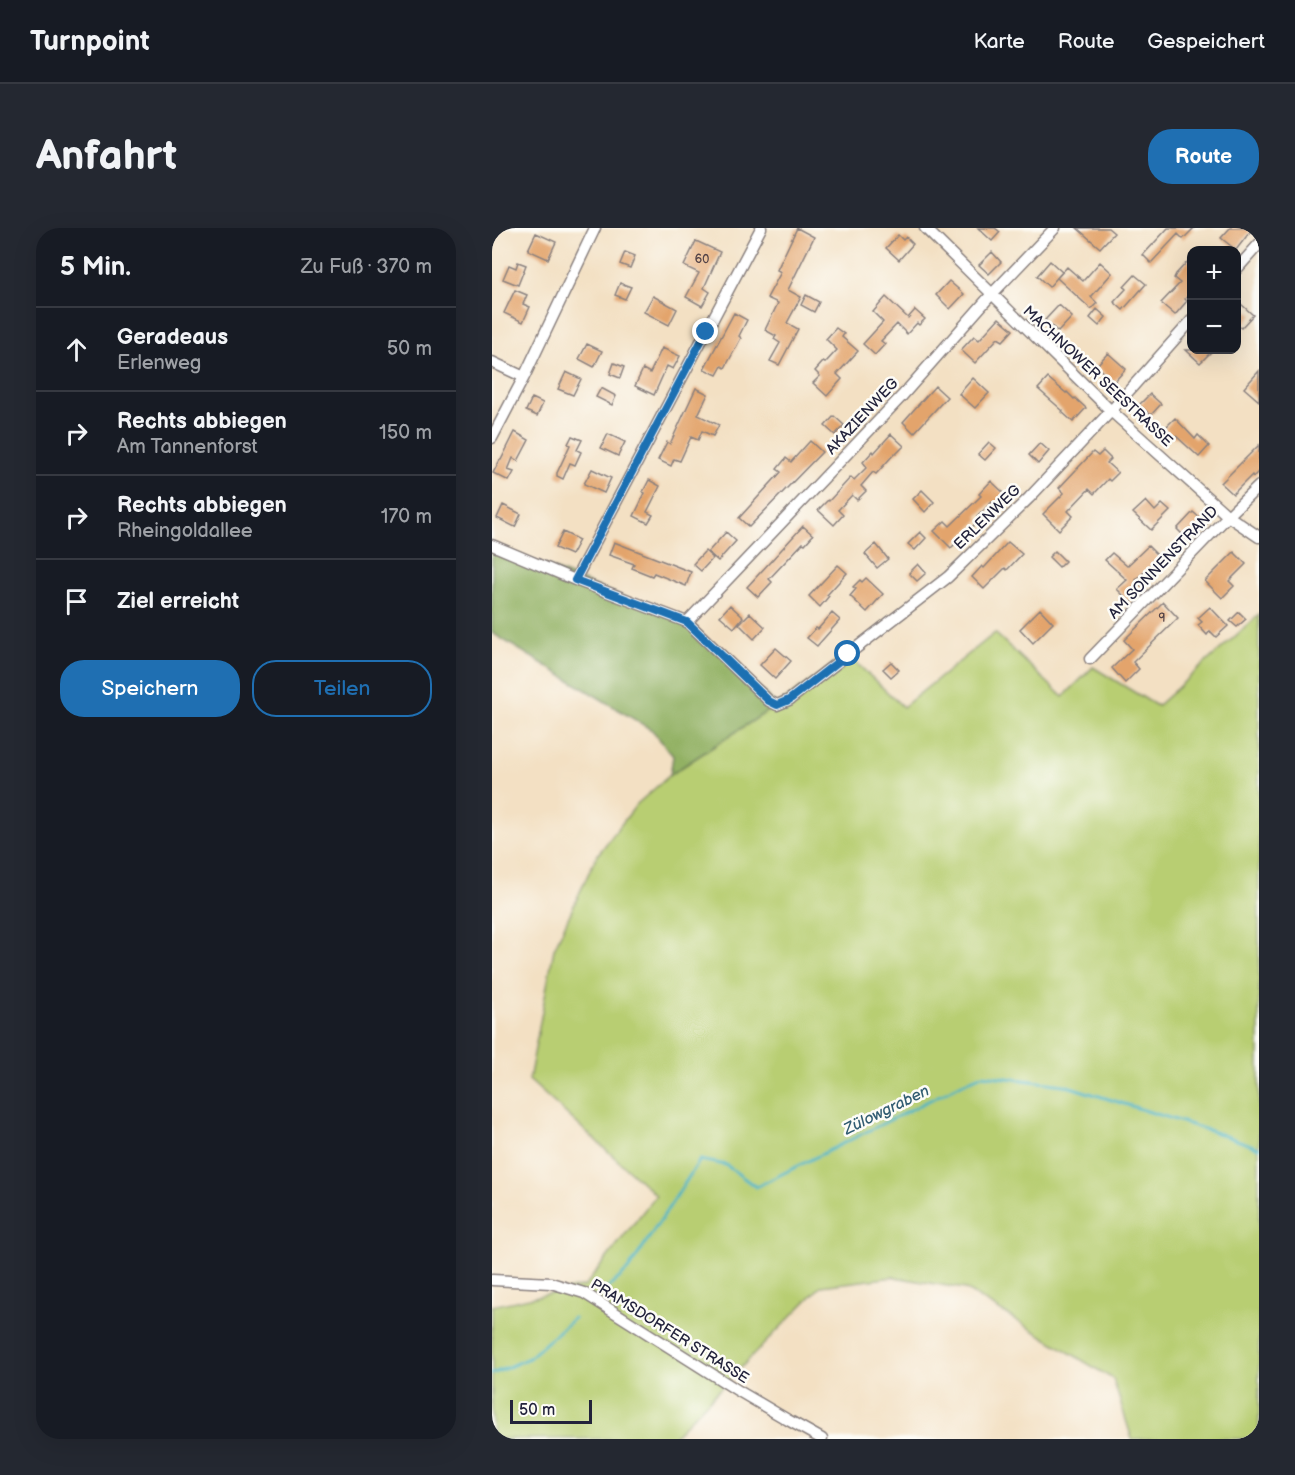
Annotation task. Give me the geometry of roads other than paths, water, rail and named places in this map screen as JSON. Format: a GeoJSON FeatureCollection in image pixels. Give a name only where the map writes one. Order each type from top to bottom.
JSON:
{"type":"FeatureCollection","features":[{"type":"Feature","properties":{"kind":"street"},"geometry":{"type":"LineString","coordinates":[[492,438],[524,377],[595,228]]}},
{"type":"Feature","properties":{"kind":"street"},"geometry":{"type":"LineString","coordinates":[[575,580],[761,228]]}},
{"type":"Feature","properties":{"kind":"street","name":"MACHNOWER SEESTRASSE"},"geometry":{"type":"LineString","coordinates":[[925,228],[1111,411],[1228,516],[1259,537]]}},
{"type":"Feature","properties":{"kind":"street","name":"AKAZIENWEG"},"geometry":{"type":"LineString","coordinates":[[687,622],[894,405],[991,295],[1055,228]]}},
{"type":"Feature","properties":{"kind":"street"},"geometry":{"type":"LineString","coordinates":[[1241,264],[1259,244]]}},
{"type":"Feature","properties":{"kind":"street","name":"ERLENWEG"},"geometry":{"type":"LineString","coordinates":[[687,622],[769,701],[777,705],[789,700],[948,577],[1029,498],[1111,411],[1187,325]]}},
{"type":"Feature","properties":{"kind":"street"},"geometry":{"type":"LineString","coordinates":[[492,362],[524,377]]}},
{"type":"Feature","properties":{"kind":"street","name":"AM SONNENSTRAND"},"geometry":{"type":"LineString","coordinates":[[1090,659],[1259,486]]}},
{"type":"Feature","properties":{"kind":"street"},"geometry":{"type":"LineString","coordinates":[[492,545],[575,580],[687,622]]}},
{"type":"Feature","properties":{"kind":"street","name":"PRAMSDORFER STRASSE"},"geometry":{"type":"LineString","coordinates":[[492,1280],[551,1283],[584,1293],[736,1390],[822,1439]]}},
{"type":"Feature","properties":{"kind":"waterway","name":"Zülowgraben"},"geometry":{"type":"LineString","coordinates":[[597,1298],[628,1270],[700,1160],[726,1165],[756,1187],[982,1075],[1064,1085],[1259,1148]]}},
{"type":"Feature","properties":{"kind":"waterway","name":"Zülowgraben"},"geometry":{"type":"LineString","coordinates":[[492,1374],[529,1358],[574,1318]]}}]}
